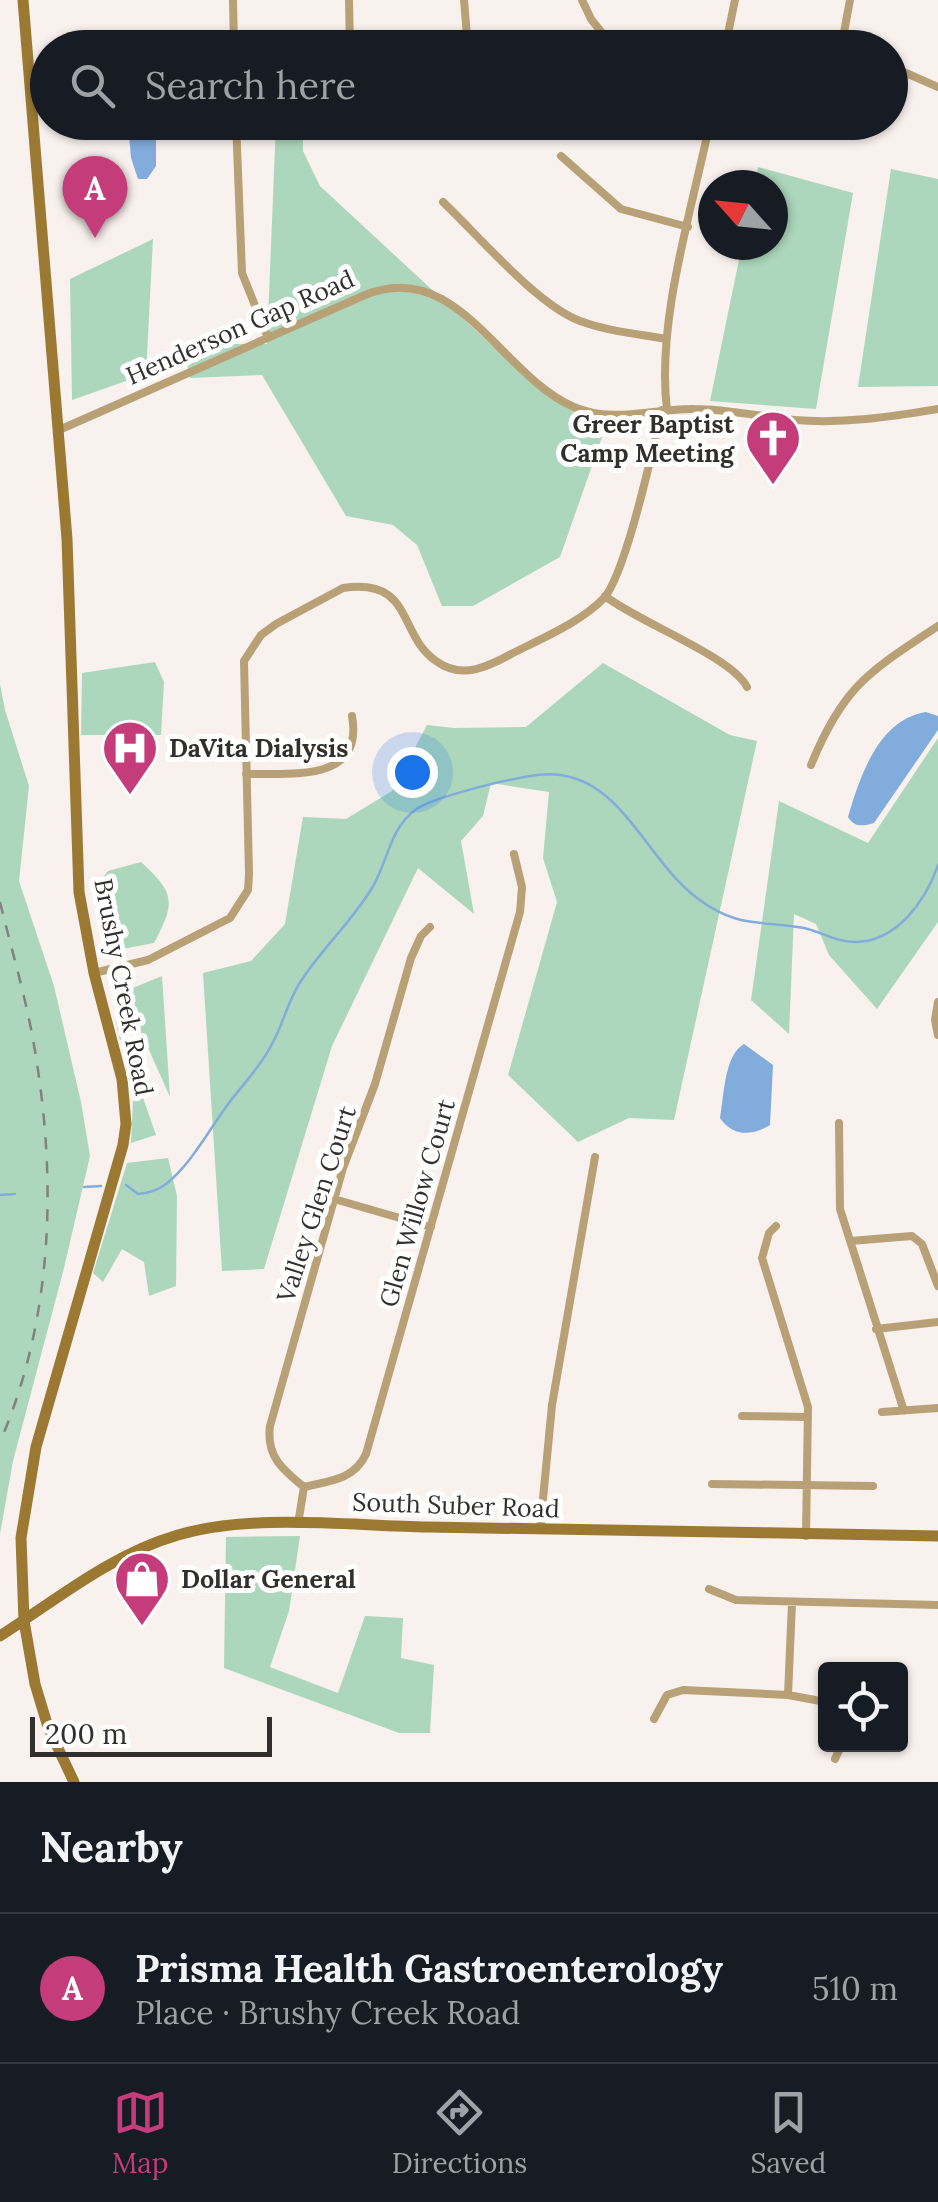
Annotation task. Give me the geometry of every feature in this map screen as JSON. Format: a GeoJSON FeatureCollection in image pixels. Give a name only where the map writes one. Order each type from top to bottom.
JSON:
{"type":"FeatureCollection","features":[{"type":"Feature","properties":{"kind":"main road","name":"Brushy Creek Road"},"geometry":{"type":"LineString","coordinates":[[24,0],[30,76]]}},
{"type":"Feature","properties":{"kind":"main road","name":"Brushy Creek Road"},"geometry":{"type":"LineString","coordinates":[[35,140],[70,598],[81,906],[94,974],[122,1079],[125,1135],[30,1468],[20,1538],[24,1621],[40,1702],[74,1782]]}},
{"type":"Feature","properties":{"kind":"main road","name":"South Suber Road"},"geometry":{"type":"LineString","coordinates":[[0,1636],[105,1568],[155,1542],[210,1530],[298,1524],[938,1536]]}},
{"type":"Feature","properties":{"kind":"street"},"geometry":{"type":"LineString","coordinates":[[233,0],[234,30]]}},
{"type":"Feature","properties":{"kind":"street"},"geometry":{"type":"LineString","coordinates":[[349,0],[350,30]]}},
{"type":"Feature","properties":{"kind":"street"},"geometry":{"type":"LineString","coordinates":[[464,0],[466,30]]}},
{"type":"Feature","properties":{"kind":"street"},"geometry":{"type":"LineString","coordinates":[[582,0],[600,30]]}},
{"type":"Feature","properties":{"kind":"street"},"geometry":{"type":"LineString","coordinates":[[729,30],[735,0]]}},
{"type":"Feature","properties":{"kind":"street"},"geometry":{"type":"LineString","coordinates":[[844,30],[850,0]]}},
{"type":"Feature","properties":{"kind":"street"},"geometry":{"type":"LineString","coordinates":[[908,74],[938,87]]}},
{"type":"Feature","properties":{"kind":"street"},"geometry":{"type":"LineString","coordinates":[[237,140],[242,273],[268,338]]}},
{"type":"Feature","properties":{"kind":"street"},"geometry":{"type":"LineString","coordinates":[[94,974],[148,960],[230,918],[240,906],[248,890],[249,874],[244,661],[250,648],[276,624],[343,588],[370,587],[393,599],[434,660],[462,672],[478,670],[509,656],[572,621],[605,596],[617,578],[664,410],[666,339],[706,140]]}},
{"type":"Feature","properties":{"kind":"street"},"geometry":{"type":"LineString","coordinates":[[561,156],[621,208],[688,226]]}},
{"type":"Feature","properties":{"kind":"street"},"geometry":{"type":"LineString","coordinates":[[443,202],[538,293],[566,314],[598,326],[666,339]]}},
{"type":"Feature","properties":{"kind":"street","name":"Henderson Gap Road"},"geometry":{"type":"LineString","coordinates":[[58,430],[374,291],[412,287],[451,303],[532,381],[574,407],[608,415],[720,410],[828,421],[938,408]]}},
{"type":"Feature","properties":{"kind":"street"},"geometry":{"type":"LineString","coordinates":[[605,596],[632,615],[733,669],[746,687]]}},
{"type":"Feature","properties":{"kind":"street"},"geometry":{"type":"LineString","coordinates":[[811,764],[834,714],[849,693],[875,667],[938,626]]}},
{"type":"Feature","properties":{"kind":"street"},"geometry":{"type":"LineString","coordinates":[[246,774],[322,770],[343,760],[352,750],[356,736],[352,716]]}},
{"type":"Feature","properties":{"kind":"street","name":"Glen Willow Court"},"geometry":{"type":"LineString","coordinates":[[304,1487],[345,1477],[363,1462],[520,912],[522,887],[514,854]]}},
{"type":"Feature","properties":{"kind":"street","name":"Valley Glen Court"},"geometry":{"type":"LineString","coordinates":[[304,1487],[277,1463],[269,1434],[334,1199],[375,1084],[411,958],[430,927]]}},
{"type":"Feature","properties":{"kind":"street"},"geometry":{"type":"LineString","coordinates":[[938,1002],[938,1034]]}},
{"type":"Feature","properties":{"kind":"street"},"geometry":{"type":"LineString","coordinates":[[839,1123],[840,1208],[904,1411]]}},
{"type":"Feature","properties":{"kind":"street"},"geometry":{"type":"LineString","coordinates":[[540,1530],[552,1405],[595,1157]]}},
{"type":"Feature","properties":{"kind":"street"},"geometry":{"type":"LineString","coordinates":[[334,1199],[431,1227]]}},
{"type":"Feature","properties":{"kind":"street"},"geometry":{"type":"LineString","coordinates":[[776,1226],[769,1233],[763,1264],[807,1399],[806,1536]]}},
{"type":"Feature","properties":{"kind":"street"},"geometry":{"type":"LineString","coordinates":[[850,1241],[912,1236],[922,1244],[938,1286]]}},
{"type":"Feature","properties":{"kind":"street"},"geometry":{"type":"LineString","coordinates":[[876,1329],[938,1322]]}},
{"type":"Feature","properties":{"kind":"street"},"geometry":{"type":"LineString","coordinates":[[882,1412],[938,1408]]}},
{"type":"Feature","properties":{"kind":"street"},"geometry":{"type":"LineString","coordinates":[[742,1416],[808,1417]]}},
{"type":"Feature","properties":{"kind":"street"},"geometry":{"type":"LineString","coordinates":[[712,1484],[873,1486]]}},
{"type":"Feature","properties":{"kind":"street"},"geometry":{"type":"LineString","coordinates":[[298,1524],[304,1487]]}},
{"type":"Feature","properties":{"kind":"street"},"geometry":{"type":"LineString","coordinates":[[709,1589],[736,1600],[938,1605]]}},
{"type":"Feature","properties":{"kind":"street"},"geometry":{"type":"LineString","coordinates":[[788,1695],[792,1603]]}},
{"type":"Feature","properties":{"kind":"street"},"geometry":{"type":"LineString","coordinates":[[654,1719],[662,1702],[674,1692],[788,1695],[818,1701]]}},
{"type":"Feature","properties":{"kind":"street"},"geometry":{"type":"LineString","coordinates":[[835,1759],[838,1752]]}},
{"type":"Feature","properties":{"kind":"green space"},"geometry":{"type":"Polygon","coordinates":[[[275,140],[303,140],[303,151],[320,186],[537,387],[607,423],[560,557],[473,606],[442,606],[417,545],[393,525],[346,516],[262,375],[190,378],[183,344],[267,344],[275,140]]]}},
{"type":"Feature","properties":{"kind":"green space"},"geometry":{"type":"Polygon","coordinates":[[[891,169],[938,179],[938,386],[858,387],[891,169]]]}},
{"type":"Feature","properties":{"kind":"green space"},"geometry":{"type":"Polygon","coordinates":[[[788,175],[853,193],[816,409],[710,401],[739,260],[788,260],[788,175]]]}},
{"type":"Feature","properties":{"kind":"green space"},"geometry":{"type":"Polygon","coordinates":[[[153,239],[146,374],[72,400],[70,279],[153,239]]]}},
{"type":"Feature","properties":{"kind":"green space"},"geometry":{"type":"Polygon","coordinates":[[[155,662],[164,682],[161,735],[81,735],[82,673],[155,662]]]}},
{"type":"Feature","properties":{"kind":"green space"},"geometry":{"type":"Polygon","coordinates":[[[603,663],[730,735],[757,741],[674,1120],[629,1118],[578,1142],[508,1075],[557,902],[543,858],[549,792],[491,783],[483,816],[461,841],[474,914],[418,868],[332,1046],[264,1269],[222,1271],[203,973],[251,961],[285,924],[303,817],[346,819],[392,791],[427,725],[526,727],[603,663]]]}},
{"type":"Feature","properties":{"kind":"green space"},"geometry":{"type":"Polygon","coordinates":[[[0,684],[29,786],[19,881],[54,986],[90,1156],[13,1461],[0,1534],[0,684]]]}},
{"type":"Feature","properties":{"kind":"green space"},"geometry":{"type":"Polygon","coordinates":[[[938,738],[938,922],[877,1009],[829,955],[816,924],[794,914],[789,1034],[751,1000],[779,801],[868,843],[938,738]]]}},
{"type":"Feature","properties":{"kind":"green space"},"geometry":{"type":"Polygon","coordinates":[[[141,862],[166,891],[166,918],[154,943],[112,951],[95,888],[108,871],[141,862]]]}},
{"type":"Feature","properties":{"kind":"green space"},"geometry":{"type":"Polygon","coordinates":[[[162,976],[170,1097],[123,992],[162,976]]]}},
{"type":"Feature","properties":{"kind":"green space"},"geometry":{"type":"Polygon","coordinates":[[[115,1018],[156,1135],[131,1143],[133,1100],[115,1018]]]}},
{"type":"Feature","properties":{"kind":"green space"},"geometry":{"type":"Polygon","coordinates":[[[168,1158],[177,1196],[176,1286],[149,1296],[144,1262],[122,1249],[103,1282],[93,1273],[127,1163],[168,1158]]]}},
{"type":"Feature","properties":{"kind":"green space"},"geometry":{"type":"Polygon","coordinates":[[[300,1536],[289,1611],[270,1667],[338,1693],[365,1616],[403,1618],[401,1658],[434,1665],[430,1733],[399,1733],[224,1668],[226,1537],[300,1536]]]}},
{"type":"Feature","properties":{"kind":"water"},"geometry":{"type":"Polygon","coordinates":[[[129,140],[156,140],[156,166],[147,179],[138,179],[129,140]]]}},
{"type":"Feature","properties":{"kind":"water"},"geometry":{"type":"Polygon","coordinates":[[[926,712],[938,716],[938,730],[874,823],[856,825],[848,817],[874,752],[896,726],[926,712]]]}},
{"type":"Feature","properties":{"kind":"water"},"geometry":{"type":"Polygon","coordinates":[[[744,1044],[773,1065],[770,1125],[750,1133],[731,1129],[720,1118],[732,1057],[744,1044]]]}},
{"type":"Feature","properties":{"kind":"waterway"},"geometry":{"type":"LineString","coordinates":[[126,1185],[138,1194],[156,1190],[191,1158],[266,1054],[307,972],[372,888],[400,827],[424,805],[530,776],[560,775],[585,782],[606,796],[677,880],[712,908],[737,919],[804,928],[848,942],[870,940],[897,927],[918,905],[938,865]]}},
{"type":"Feature","properties":{"kind":"waterway"},"geometry":{"type":"LineString","coordinates":[[84,1187],[101,1186]]}},
{"type":"Feature","properties":{"kind":"waterway"},"geometry":{"type":"LineString","coordinates":[[0,1195],[15,1194]]}},
{"type":"Feature","properties":{"kind":"railway"},"geometry":{"type":"LineString","coordinates":[[0,902],[35,1051],[48,1200],[46,1250],[31,1347],[0,1442]]}},
{"type":"Feature","properties":{"kind":"place","name":"Prisma Health Gastroenterology"},"geometry":{"type":"Point","coordinates":[95,238]}},
{"type":"Feature","properties":{"kind":"place","name":"Greer Baptist Camp Meeting"},"geometry":{"type":"Point","coordinates":[773,487]}},
{"type":"Feature","properties":{"kind":"place","name":"DaVita Dialysis"},"geometry":{"type":"Point","coordinates":[130,797]}},
{"type":"Feature","properties":{"kind":"place","name":"Dollar General"},"geometry":{"type":"Point","coordinates":[142,1628]}}]}
